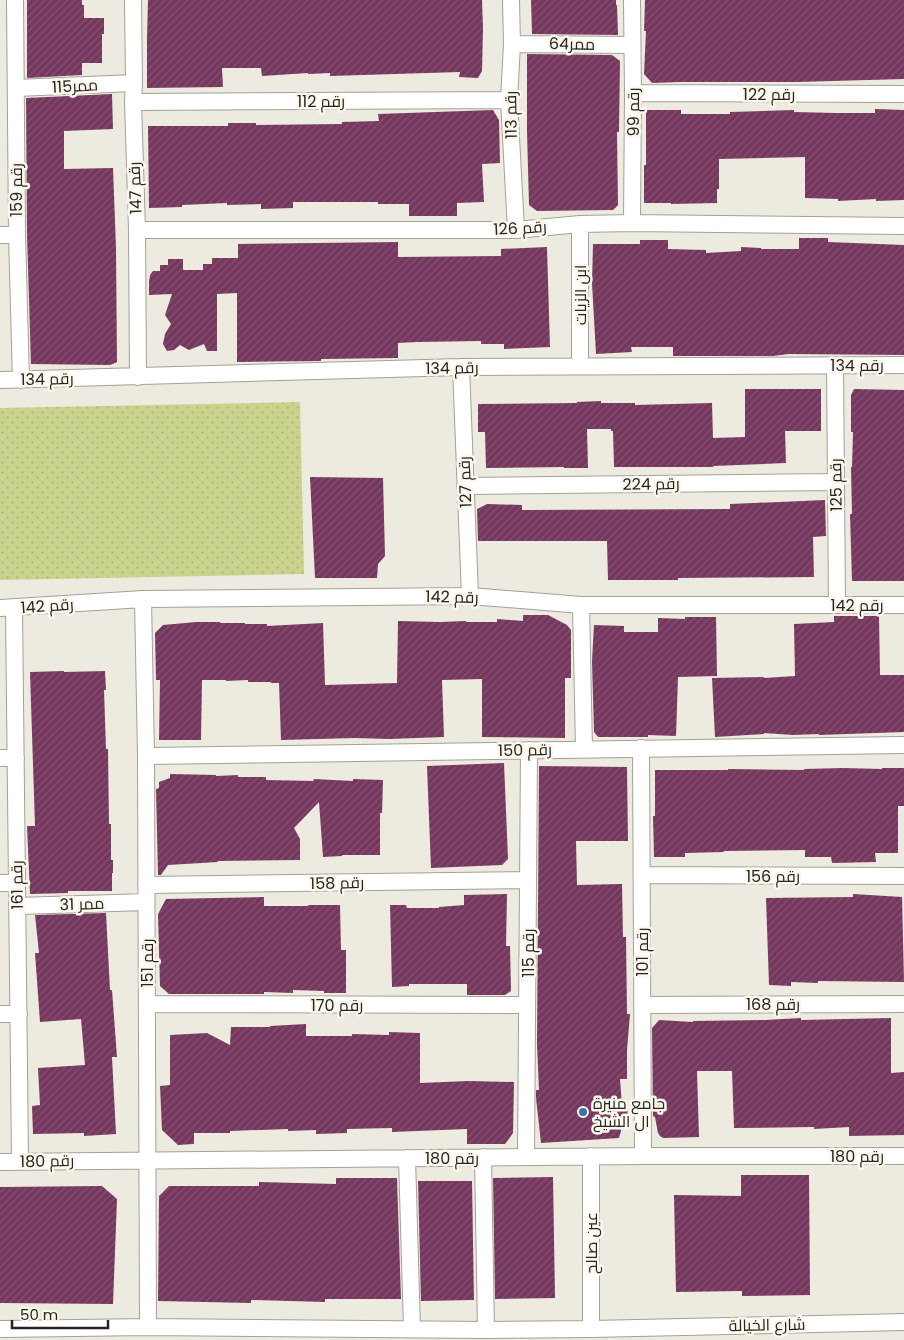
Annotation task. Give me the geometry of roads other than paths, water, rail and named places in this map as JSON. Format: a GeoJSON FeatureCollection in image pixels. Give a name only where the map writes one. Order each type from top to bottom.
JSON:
{"type":"FeatureCollection","features":[{"type":"Feature","properties":{"kind":"street","name":"رقم 159"},"geometry":{"type":"LineString","coordinates":[[15,0],[10,99],[17,235],[21,380]]}},
{"type":"Feature","properties":{"kind":"street","name":"رقم 147"},"geometry":{"type":"LineString","coordinates":[[133,0],[138,377]]}},
{"type":"Feature","properties":{"kind":"street","name":"رقم 113"},"geometry":{"type":"LineString","coordinates":[[511,0],[512,44],[509,100],[516,230]]}},
{"type":"Feature","properties":{"kind":"street","name":"رقم 99"},"geometry":{"type":"LineString","coordinates":[[632,0],[632,223]]}},
{"type":"Feature","properties":{"kind":"street","name":"ممر64"},"geometry":{"type":"LineString","coordinates":[[512,44],[632,45]]}},
{"type":"Feature","properties":{"kind":"street","name":"ممر115"},"geometry":{"type":"LineString","coordinates":[[10,99],[134,83]]}},
{"type":"Feature","properties":{"kind":"street","name":"رقم 122"},"geometry":{"type":"LineString","coordinates":[[633,93],[904,94]]}},
{"type":"Feature","properties":{"kind":"street","name":"رقم 112"},"geometry":{"type":"LineString","coordinates":[[133,102],[509,100]]}},
{"type":"Feature","properties":{"kind":"street","name":"رقم 126"},"geometry":{"type":"LineString","coordinates":[[137,230],[516,230],[580,224],[632,223],[904,226]]}},
{"type":"Feature","properties":{"kind":"street","name":"ابن الزيات"},"geometry":{"type":"LineString","coordinates":[[580,224],[580,366]]}},
{"type":"Feature","properties":{"kind":"street"},"geometry":{"type":"LineString","coordinates":[[0,235],[17,235]]}},
{"type":"Feature","properties":{"kind":"street","name":"رقم 125"},"geometry":{"type":"LineString","coordinates":[[835,365],[837,605]]}},
{"type":"Feature","properties":{"kind":"street","name":"رقم 134"},"geometry":{"type":"LineString","coordinates":[[0,380],[461,367],[904,365]]}},
{"type":"Feature","properties":{"kind":"street","name":"رقم 127"},"geometry":{"type":"LineString","coordinates":[[461,367],[470,596]]}},
{"type":"Feature","properties":{"kind":"street","name":"رقم 224"},"geometry":{"type":"LineString","coordinates":[[465,486],[836,482]]}},
{"type":"Feature","properties":{"kind":"street","name":"رقم 142"},"geometry":{"type":"LineString","coordinates":[[7,608],[143,599],[470,596],[581,605],[904,605]]}},
{"type":"Feature","properties":{"kind":"street","name":"رقم 151"},"geometry":{"type":"LineString","coordinates":[[143,599],[146,756],[148,1327]]}},
{"type":"Feature","properties":{"kind":"street"},"geometry":{"type":"LineString","coordinates":[[581,605],[584,749]]}},
{"type":"Feature","properties":{"kind":"street","name":"رقم 161"},"geometry":{"type":"LineString","coordinates":[[7,608],[8,758],[18,883],[20,1162]]}},
{"type":"Feature","properties":{"kind":"street","name":"رقم 150"},"geometry":{"type":"LineString","coordinates":[[146,756],[904,745]]}},
{"type":"Feature","properties":{"kind":"street","name":"رقم 101"},"geometry":{"type":"LineString","coordinates":[[641,748],[643,1156]]}},
{"type":"Feature","properties":{"kind":"street","name":"رقم 115"},"geometry":{"type":"LineString","coordinates":[[526,1157],[529,750]]}},
{"type":"Feature","properties":{"kind":"street","name":"رقم 156"},"geometry":{"type":"LineString","coordinates":[[642,875],[904,876]]}},
{"type":"Feature","properties":{"kind":"street","name":"رقم 158"},"geometry":{"type":"LineString","coordinates":[[146,885],[528,880]]}},
{"type":"Feature","properties":{"kind":"street"},"geometry":{"type":"LineString","coordinates":[[0,883],[18,883]]}},
{"type":"Feature","properties":{"kind":"street","name":"ممر 31"},"geometry":{"type":"LineString","coordinates":[[18,906],[146,902]]}},
{"type":"Feature","properties":{"kind":"street","name":"رقم 170"},"geometry":{"type":"LineString","coordinates":[[147,1004],[527,1005]]}},
{"type":"Feature","properties":{"kind":"street","name":"رقم 168"},"geometry":{"type":"LineString","coordinates":[[642,1004],[904,1004]]}},
{"type":"Feature","properties":{"kind":"street"},"geometry":{"type":"LineString","coordinates":[[0,1014],[19,1014]]}},
{"type":"Feature","properties":{"kind":"street","name":"رقم 180"},"geometry":{"type":"LineString","coordinates":[[0,1162],[591,1156],[904,1156]]}},
{"type":"Feature","properties":{"kind":"street","name":"عين صالح"},"geometry":{"type":"LineString","coordinates":[[591,1156],[591,1329]]}},
{"type":"Feature","properties":{"kind":"street"},"geometry":{"type":"LineString","coordinates":[[407,1158],[412,1328]]}},
{"type":"Feature","properties":{"kind":"street"},"geometry":{"type":"LineString","coordinates":[[483,1158],[486,1330]]}},
{"type":"Feature","properties":{"kind":"street","name":"شارع الخيالة"},"geometry":{"type":"LineString","coordinates":[[0,1329],[148,1327],[486,1330],[904,1322]]}},
{"type":"Feature","properties":{"kind":"place","name":"جامع منيرة ال الشيخ"},"geometry":{"type":"Point","coordinates":[583,1112]}}]}
